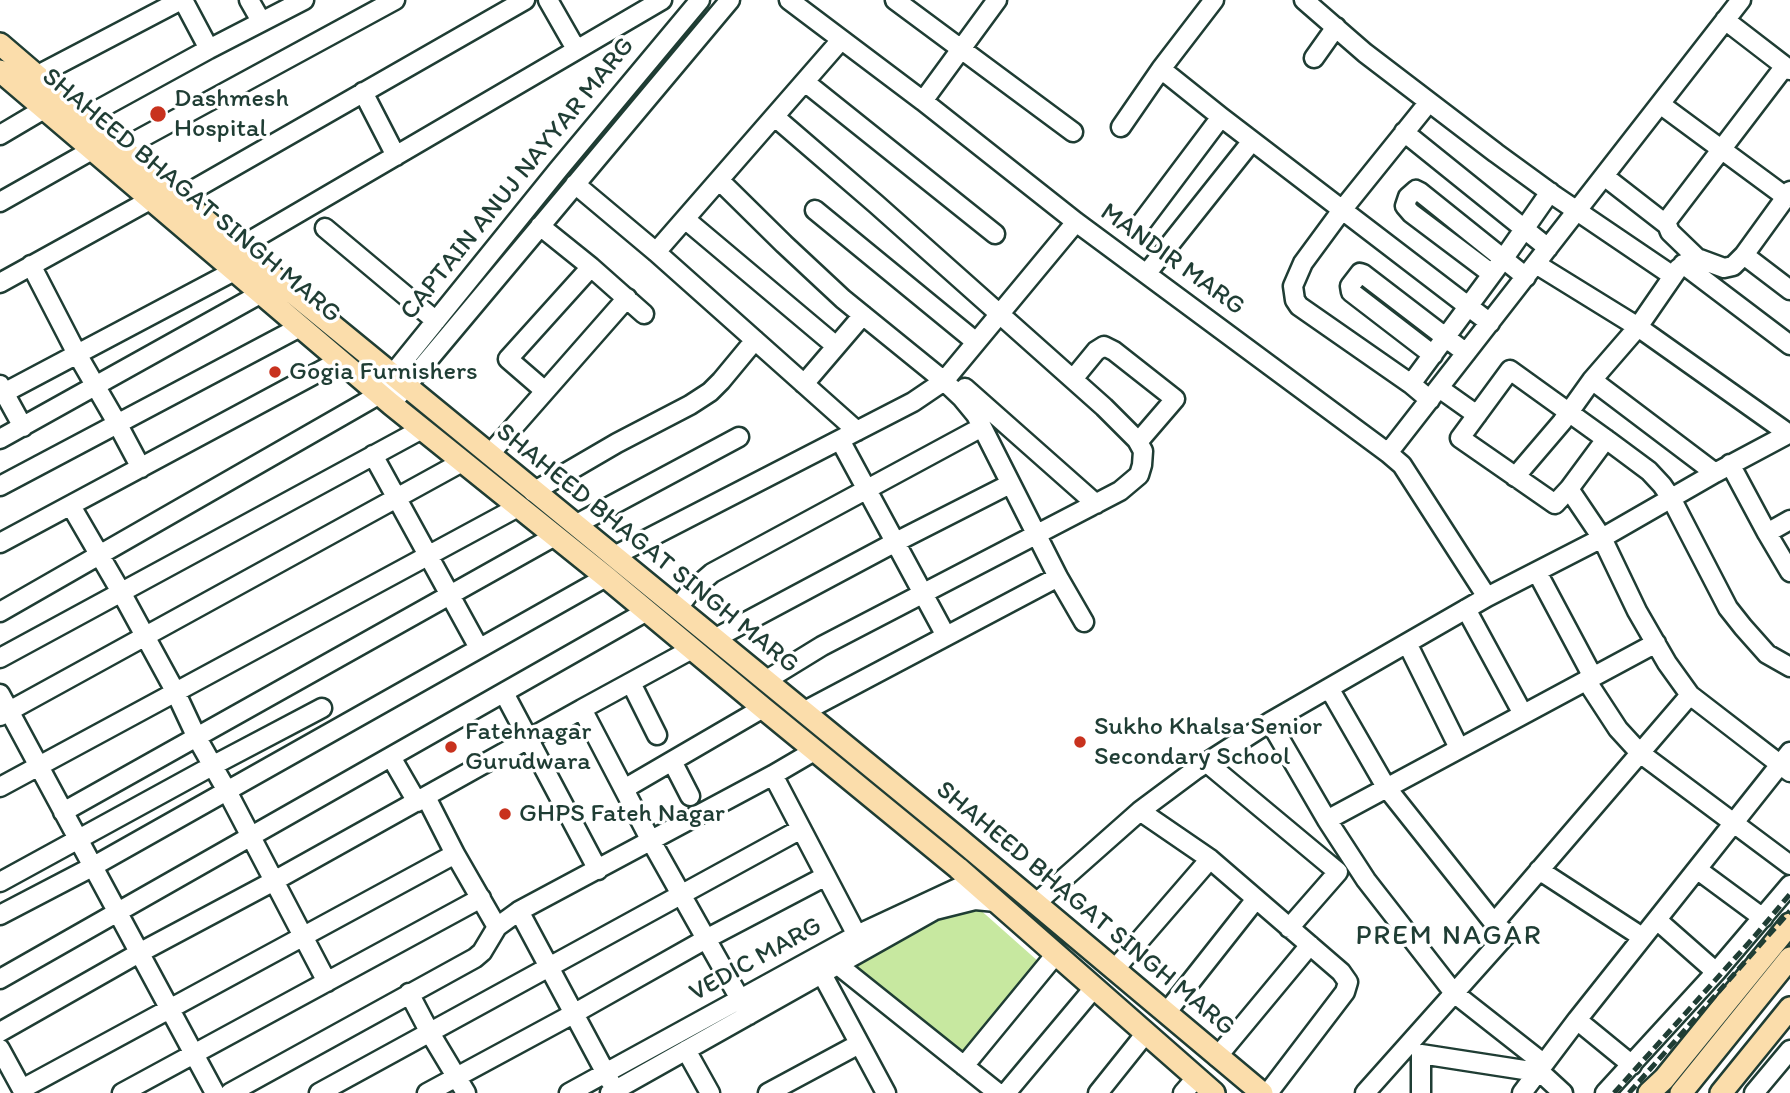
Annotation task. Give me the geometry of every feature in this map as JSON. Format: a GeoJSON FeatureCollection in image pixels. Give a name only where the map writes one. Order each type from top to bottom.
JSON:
{"type":"FeatureCollection","features":[{"type":"Feature","properties":{"kind":"main road","name":"SHAHEED BHAGAT SINGH MARG"},"geometry":{"type":"LineString","coordinates":[[0,44],[238,248],[489,455],[555,536],[972,881],[1146,1033],[1190,1085],[1214,1093]]}},
{"type":"Feature","properties":{"kind":"main road","name":"SHAHEED BHAGAT SINGH MARG"},"geometry":{"type":"LineString","coordinates":[[0,71],[462,462],[575,525],[958,838],[1262,1093]]}},
{"type":"Feature","properties":{"kind":"main road"},"geometry":{"type":"LineString","coordinates":[[1649,1093],[1664,1079],[1790,924]]}},
{"type":"Feature","properties":{"kind":"main road"},"geometry":{"type":"LineString","coordinates":[[1681,1093],[1790,958]]}},
{"type":"Feature","properties":{"kind":"main road"},"geometry":{"type":"LineString","coordinates":[[1721,1093],[1790,1008]]}},
{"type":"Feature","properties":{"kind":"street"},"geometry":{"type":"LineString","coordinates":[[36,76],[182,0],[209,49]]}},
{"type":"Feature","properties":{"kind":"street"},"geometry":{"type":"LineString","coordinates":[[249,0],[261,21]]}},
{"type":"Feature","properties":{"kind":"street"},"geometry":{"type":"LineString","coordinates":[[85,117],[304,0]]}},
{"type":"Feature","properties":{"kind":"street"},"geometry":{"type":"LineString","coordinates":[[121,149],[394,0]]}},
{"type":"Feature","properties":{"kind":"street"},"geometry":{"type":"LineString","coordinates":[[179,198],[525,0]]}},
{"type":"Feature","properties":{"kind":"street"},"geometry":{"type":"LineString","coordinates":[[548,0],[576,49]]}},
{"type":"Feature","properties":{"kind":"street"},"geometry":{"type":"LineString","coordinates":[[238,248],[663,0]]}},
{"type":"Feature","properties":{"kind":"street","name":"CAPTAIN ANUJ NAYYAR MARG"},"geometry":{"type":"LineString","coordinates":[[399,381],[436,321],[566,159],[700,0]]}},
{"type":"Feature","properties":{"kind":"street","name":"CAPTAIN ANUJ NAYYAR MARG"},"geometry":{"type":"LineString","coordinates":[[385,399],[540,226],[730,0]]}},
{"type":"Feature","properties":{"kind":"street","name":"MANDIR MARG"},"geometry":{"type":"LineString","coordinates":[[789,0],[1076,222],[1388,453],[1402,465],[1487,597]]}},
{"type":"Feature","properties":{"kind":"street"},"geometry":{"type":"LineString","coordinates":[[895,0],[1073,132]]}},
{"type":"Feature","properties":{"kind":"street"},"geometry":{"type":"LineString","coordinates":[[923,102],[997,0]]}},
{"type":"Feature","properties":{"kind":"street"},"geometry":{"type":"LineString","coordinates":[[1121,127],[1214,0]]}},
{"type":"Feature","properties":{"kind":"street"},"geometry":{"type":"LineString","coordinates":[[1304,0],[1365,53],[1550,192],[1577,210],[1684,266],[1790,345]]}},
{"type":"Feature","properties":{"kind":"street"},"geometry":{"type":"LineString","coordinates":[[1388,453],[1741,0]]}},
{"type":"Feature","properties":{"kind":"street"},"geometry":{"type":"LineString","coordinates":[[1667,225],[1668,218],[1720,149],[1787,68],[1725,20]]}},
{"type":"Feature","properties":{"kind":"street"},"geometry":{"type":"LineString","coordinates":[[1314,58],[1336,27]]}},
{"type":"Feature","properties":{"kind":"street"},"geometry":{"type":"LineString","coordinates":[[656,252],[841,40]]}},
{"type":"Feature","properties":{"kind":"street"},"geometry":{"type":"LineString","coordinates":[[1161,69],[1490,323]]}},
{"type":"Feature","properties":{"kind":"street"},"geometry":{"type":"LineString","coordinates":[[805,82],[995,234]]}},
{"type":"Feature","properties":{"kind":"street"},"geometry":{"type":"LineString","coordinates":[[363,92],[396,156]]}},
{"type":"Feature","properties":{"kind":"street"},"geometry":{"type":"LineString","coordinates":[[1429,102],[1303,263],[1293,286],[1295,300],[1299,306],[1411,384],[1477,415]]}},
{"type":"Feature","properties":{"kind":"street"},"geometry":{"type":"LineString","coordinates":[[1660,104],[1720,149],[1788,194],[1733,266],[1684,266]]}},
{"type":"Feature","properties":{"kind":"street"},"geometry":{"type":"LineString","coordinates":[[0,135],[44,109]]}},
{"type":"Feature","properties":{"kind":"street"},"geometry":{"type":"LineString","coordinates":[[765,681],[822,646],[1120,491],[1139,475],[1143,452],[1138,442],[1104,407],[775,117]]}},
{"type":"Feature","properties":{"kind":"street"},"geometry":{"type":"LineString","coordinates":[[1139,226],[1221,117]]}},
{"type":"Feature","properties":{"kind":"street"},"geometry":{"type":"LineString","coordinates":[[1405,132],[1548,248]]}},
{"type":"Feature","properties":{"kind":"street"},"geometry":{"type":"LineString","coordinates":[[1147,273],[1252,141]]}},
{"type":"Feature","properties":{"kind":"street"},"geometry":{"type":"LineString","coordinates":[[0,202],[92,150]]}},
{"type":"Feature","properties":{"kind":"street"},"geometry":{"type":"LineString","coordinates":[[1604,176],[1667,225],[1684,266]]}},
{"type":"Feature","properties":{"kind":"street"},"geometry":{"type":"LineString","coordinates":[[719,180],[784,244],[863,315],[962,398],[976,415],[1058,577],[1084,622]]}},
{"type":"Feature","properties":{"kind":"street"},"geometry":{"type":"LineString","coordinates":[[576,184],[857,431]]}},
{"type":"Feature","properties":{"kind":"street"},"geometry":{"type":"LineString","coordinates":[[1035,904],[1140,811],[1206,762],[1270,722],[1487,597],[1602,538],[1789,433],[1638,327],[1504,258],[1420,192],[1413,191],[1405,206],[1411,213],[1492,274]]}},
{"type":"Feature","properties":{"kind":"street"},"geometry":{"type":"LineString","coordinates":[[1411,384],[1550,192]]}},
{"type":"Feature","properties":{"kind":"street"},"geometry":{"type":"LineString","coordinates":[[0,283],[150,200]]}},
{"type":"Feature","properties":{"kind":"street"},"geometry":{"type":"LineString","coordinates":[[815,210],[976,342]]}},
{"type":"Feature","properties":{"kind":"street"},"geometry":{"type":"LineString","coordinates":[[685,219],[836,346]]}},
{"type":"Feature","properties":{"kind":"street"},"geometry":{"type":"LineString","coordinates":[[614,556],[913,402],[944,381],[1076,222]]}},
{"type":"Feature","properties":{"kind":"street"},"geometry":{"type":"LineString","coordinates":[[540,226],[644,314]]}},
{"type":"Feature","properties":{"kind":"street"},"geometry":{"type":"LineString","coordinates":[[325,228],[436,321]]}},
{"type":"Feature","properties":{"kind":"street"},"geometry":{"type":"LineString","coordinates":[[1744,255],[1790,290]]}},
{"type":"Feature","properties":{"kind":"street"},"geometry":{"type":"LineString","coordinates":[[31,265],[141,468]]}},
{"type":"Feature","properties":{"kind":"street"},"geometry":{"type":"LineString","coordinates":[[1515,477],[1638,327],[1684,266]]}},
{"type":"Feature","properties":{"kind":"street"},"geometry":{"type":"LineString","coordinates":[[545,391],[508,359],[591,267]]}},
{"type":"Feature","properties":{"kind":"street"},"geometry":{"type":"LineString","coordinates":[[23,427],[1,391],[234,271]]}},
{"type":"Feature","properties":{"kind":"street"},"geometry":{"type":"LineString","coordinates":[[1433,355],[1351,292],[1350,286],[1360,273],[1466,353]]}},
{"type":"Feature","properties":{"kind":"street"},"geometry":{"type":"LineString","coordinates":[[0,439],[260,293]]}},
{"type":"Feature","properties":{"kind":"street"},"geometry":{"type":"LineString","coordinates":[[489,455],[626,298]]}},
{"type":"Feature","properties":{"kind":"street"},"geometry":{"type":"LineString","coordinates":[[804,384],[863,315]]}},
{"type":"Feature","properties":{"kind":"street"},"geometry":{"type":"LineString","coordinates":[[0,486],[300,327]]}},
{"type":"Feature","properties":{"kind":"street"},"geometry":{"type":"LineString","coordinates":[[0,787],[428,555],[617,443],[690,405],[721,382],[755,340]]}},
{"type":"Feature","properties":{"kind":"street"},"geometry":{"type":"LineString","coordinates":[[1073,379],[1096,351],[1104,346],[1175,399],[1138,442]]}},
{"type":"Feature","properties":{"kind":"street"},"geometry":{"type":"LineString","coordinates":[[0,543],[341,360]]}},
{"type":"Feature","properties":{"kind":"street"},"geometry":{"type":"LineString","coordinates":[[1606,439],[1555,504],[1460,438],[1510,370],[1606,439],[1649,471],[1671,498],[1728,608],[1767,653],[1790,667]]}},
{"type":"Feature","properties":{"kind":"street"},"geometry":{"type":"LineString","coordinates":[[1592,380],[1723,468],[1790,572]]}},
{"type":"Feature","properties":{"kind":"street"},"geometry":{"type":"LineString","coordinates":[[944,381],[960,383],[1096,504]]}},
{"type":"Feature","properties":{"kind":"street"},"geometry":{"type":"LineString","coordinates":[[0,612],[385,399]]}},
{"type":"Feature","properties":{"kind":"street"},"geometry":{"type":"LineString","coordinates":[[677,609],[691,591],[712,573],[982,427]]}},
{"type":"Feature","properties":{"kind":"street"},"geometry":{"type":"LineString","coordinates":[[0,658],[422,429]]}},
{"type":"Feature","properties":{"kind":"street"},"geometry":{"type":"LineString","coordinates":[[575,525],[739,437]]}},
{"type":"Feature","properties":{"kind":"street"},"geometry":{"type":"LineString","coordinates":[[840,440],[946,636]]}},
{"type":"Feature","properties":{"kind":"street"},"geometry":{"type":"LineString","coordinates":[[373,455],[479,648]]}},
{"type":"Feature","properties":{"kind":"street"},"geometry":{"type":"LineString","coordinates":[[5,714],[462,462]]}},
{"type":"Feature","properties":{"kind":"street"},"geometry":{"type":"LineString","coordinates":[[714,639],[1010,484]]}},
{"type":"Feature","properties":{"kind":"street"},"geometry":{"type":"LineString","coordinates":[[1522,1093],[1642,937],[1735,822],[1787,763],[1690,695],[1667,663],[1637,611],[1602,538],[1569,489]]}},
{"type":"Feature","properties":{"kind":"street"},"geometry":{"type":"LineString","coordinates":[[71,506],[175,691],[197,738],[327,982]]}},
{"type":"Feature","properties":{"kind":"street"},"geometry":{"type":"LineString","coordinates":[[1767,533],[1790,520]]}},
{"type":"Feature","properties":{"kind":"street"},"geometry":{"type":"LineString","coordinates":[[64,812],[555,536]]}},
{"type":"Feature","properties":{"kind":"street"},"geometry":{"type":"LineString","coordinates":[[1537,572],[1618,729],[1640,753],[1790,865]]}},
{"type":"Feature","properties":{"kind":"street"},"geometry":{"type":"LineString","coordinates":[[0,915],[92,867],[606,577]]}},
{"type":"Feature","properties":{"kind":"street"},"geometry":{"type":"LineString","coordinates":[[803,712],[1058,577]]}},
{"type":"Feature","properties":{"kind":"street"},"geometry":{"type":"LineString","coordinates":[[1466,609],[1523,714]]}},
{"type":"Feature","properties":{"kind":"street"},"geometry":{"type":"LineString","coordinates":[[0,979],[647,611]]}},
{"type":"Feature","properties":{"kind":"street"},"geometry":{"type":"LineString","coordinates":[[1407,643],[1459,748]]}},
{"type":"Feature","properties":{"kind":"street"},"geometry":{"type":"LineString","coordinates":[[1327,820],[1656,643]]}},
{"type":"Feature","properties":{"kind":"street"},"geometry":{"type":"LineString","coordinates":[[0,1032],[692,649]]}},
{"type":"Feature","properties":{"kind":"street"},"geometry":{"type":"LineString","coordinates":[[631,683],[657,735]]}},
{"type":"Feature","properties":{"kind":"street"},"geometry":{"type":"LineString","coordinates":[[1328,688],[1386,787],[1494,923],[1507,934],[1365,1093]]}},
{"type":"Feature","properties":{"kind":"street"},"geometry":{"type":"LineString","coordinates":[[504,693],[598,870]]}},
{"type":"Feature","properties":{"kind":"street"},"geometry":{"type":"LineString","coordinates":[[0,694],[5,714],[39,765],[215,1093]]}},
{"type":"Feature","properties":{"kind":"street"},"geometry":{"type":"LineString","coordinates":[[1494,923],[1690,695]]}},
{"type":"Feature","properties":{"kind":"street"},"geometry":{"type":"LineString","coordinates":[[0,882],[321,708]]}},
{"type":"Feature","properties":{"kind":"street"},"geometry":{"type":"LineString","coordinates":[[582,709],[651,841],[744,1007]]}},
{"type":"Feature","properties":{"kind":"street"},"geometry":{"type":"LineString","coordinates":[[624,789],[763,709]]}},
{"type":"Feature","properties":{"kind":"street"},"geometry":{"type":"LineString","coordinates":[[1270,722],[1327,820],[1366,880],[1454,993],[1540,1068],[1563,1093]]}},
{"type":"Feature","properties":{"kind":"street"},"geometry":{"type":"LineString","coordinates":[[230,1093],[475,958],[482,952],[497,927],[519,911],[814,751]]}},
{"type":"Feature","properties":{"kind":"street"},"geometry":{"type":"LineString","coordinates":[[391,757],[456,854],[497,927]]}},
{"type":"Feature","properties":{"kind":"street"},"geometry":{"type":"LineString","coordinates":[[672,761],[690,796]]}},
{"type":"Feature","properties":{"kind":"street"},"geometry":{"type":"LineString","coordinates":[[1206,762],[1338,872],[1289,928]]}},
{"type":"Feature","properties":{"kind":"street"},"geometry":{"type":"LineString","coordinates":[[774,775],[860,943]]}},
{"type":"Feature","properties":{"kind":"street"},"geometry":{"type":"LineString","coordinates":[[1140,811],[1210,859],[1341,972],[1348,982],[1345,992],[1268,1093]]}},
{"type":"Feature","properties":{"kind":"street"},"geometry":{"type":"LineString","coordinates":[[319,1093],[802,829]]}},
{"type":"Feature","properties":{"kind":"street"},"geometry":{"type":"LineString","coordinates":[[0,1049],[23,1091],[456,854]]}},
{"type":"Feature","properties":{"kind":"street"},"geometry":{"type":"LineString","coordinates":[[1114,970],[1210,859]]}},
{"type":"Feature","properties":{"kind":"street"},"geometry":{"type":"LineString","coordinates":[[1539,870],[1642,937]]}},
{"type":"Feature","properties":{"kind":"street"},"geometry":{"type":"LineString","coordinates":[[1698,870],[1763,918]]}},
{"type":"Feature","properties":{"kind":"street"},"geometry":{"type":"LineString","coordinates":[[427,1093],[706,939],[827,876]]}},
{"type":"Feature","properties":{"kind":"street","name":"VEDIC MARG"},"geometry":{"type":"LineString","coordinates":[[569,1093],[606,1072],[744,1007],[829,963],[972,881]]}},
{"type":"Feature","properties":{"kind":"street"},"geometry":{"type":"LineString","coordinates":[[1605,1093],[1716,972],[1790,885]]}},
{"type":"Feature","properties":{"kind":"street"},"geometry":{"type":"LineString","coordinates":[[122,1093],[481,898]]}},
{"type":"Feature","properties":{"kind":"street"},"geometry":{"type":"LineString","coordinates":[[1166,1013],[1256,899]]}},
{"type":"Feature","properties":{"kind":"street","name":"VEDIC MARG"},"geometry":{"type":"LineString","coordinates":[[860,943],[935,911],[975,900],[996,902]]}},
{"type":"Feature","properties":{"kind":"street"},"geometry":{"type":"LineString","coordinates":[[519,911],[606,1072],[612,1091]]}},
{"type":"Feature","properties":{"kind":"street"},"geometry":{"type":"LineString","coordinates":[[1657,920],[1716,972]]}},
{"type":"Feature","properties":{"kind":"street"},"geometry":{"type":"LineString","coordinates":[[1217,1057],[1310,945]]}},
{"type":"Feature","properties":{"kind":"street"},"geometry":{"type":"LineString","coordinates":[[964,1066],[1056,954]]}},
{"type":"Feature","properties":{"kind":"street"},"geometry":{"type":"LineString","coordinates":[[829,963],[859,1044],[886,1093]]}},
{"type":"Feature","properties":{"kind":"street"},"geometry":{"type":"LineString","coordinates":[[829,963],[998,1093]]}},
{"type":"Feature","properties":{"kind":"street"},"geometry":{"type":"LineString","coordinates":[[1006,1093],[1094,988]]}},
{"type":"Feature","properties":{"kind":"street"},"geometry":{"type":"LineString","coordinates":[[409,993],[466,1093]]}},
{"type":"Feature","properties":{"kind":"street","name":"VEDIC MARG"},"geometry":{"type":"LineString","coordinates":[[612,1091],[686,1050],[744,1007]]}},
{"type":"Feature","properties":{"kind":"street"},"geometry":{"type":"LineString","coordinates":[[1577,1020],[1632,1065]]}},
{"type":"Feature","properties":{"kind":"street"},"geometry":{"type":"LineString","coordinates":[[1098,1093],[1146,1033]]}},
{"type":"Feature","properties":{"kind":"street"},"geometry":{"type":"LineString","coordinates":[[768,1093],[859,1044]]}},
{"type":"Feature","properties":{"kind":"street"},"geometry":{"type":"LineString","coordinates":[[686,1050],[710,1093]]}},
{"type":"Feature","properties":{"kind":"street"},"geometry":{"type":"LineString","coordinates":[[1754,1093],[1790,1050]]}},
{"type":"Feature","properties":{"kind":"street"},"geometry":{"type":"LineString","coordinates":[[1421,1093],[1421,1054],[1540,1068]]}},
{"type":"Feature","properties":{"kind":"green space"},"geometry":{"type":"Polygon","coordinates":[[[968,899],[1039,962],[964,1052],[839,960],[968,899]]]}},
{"type":"Feature","properties":{"kind":"railway"},"geometry":{"type":"LineString","coordinates":[[1614,1093],[1790,894]]}},
{"type":"Feature","properties":{"kind":"railway"},"geometry":{"type":"LineString","coordinates":[[1629,1093],[1790,911]]}},
{"type":"Feature","properties":{"kind":"place","name":"Dashmesh Hospital"},"geometry":{"type":"Point","coordinates":[158,114]}},
{"type":"Feature","properties":{"kind":"place","name":"Gogia Furnishers"},"geometry":{"type":"Point","coordinates":[275,372]}},
{"type":"Feature","properties":{"kind":"place","name":"Sukho Khalsa Senior Secondary School"},"geometry":{"type":"Point","coordinates":[1080,742]}},
{"type":"Feature","properties":{"kind":"place","name":"Fatehnagar Gurudwara"},"geometry":{"type":"Point","coordinates":[451,747]}},
{"type":"Feature","properties":{"kind":"place","name":"GHPS Fateh Nagar"},"geometry":{"type":"Point","coordinates":[505,814]}},
{"type":"Feature","properties":{"kind":"district","name":"PREM NAGAR"},"geometry":{"type":"Point","coordinates":[1449,937]}}]}
